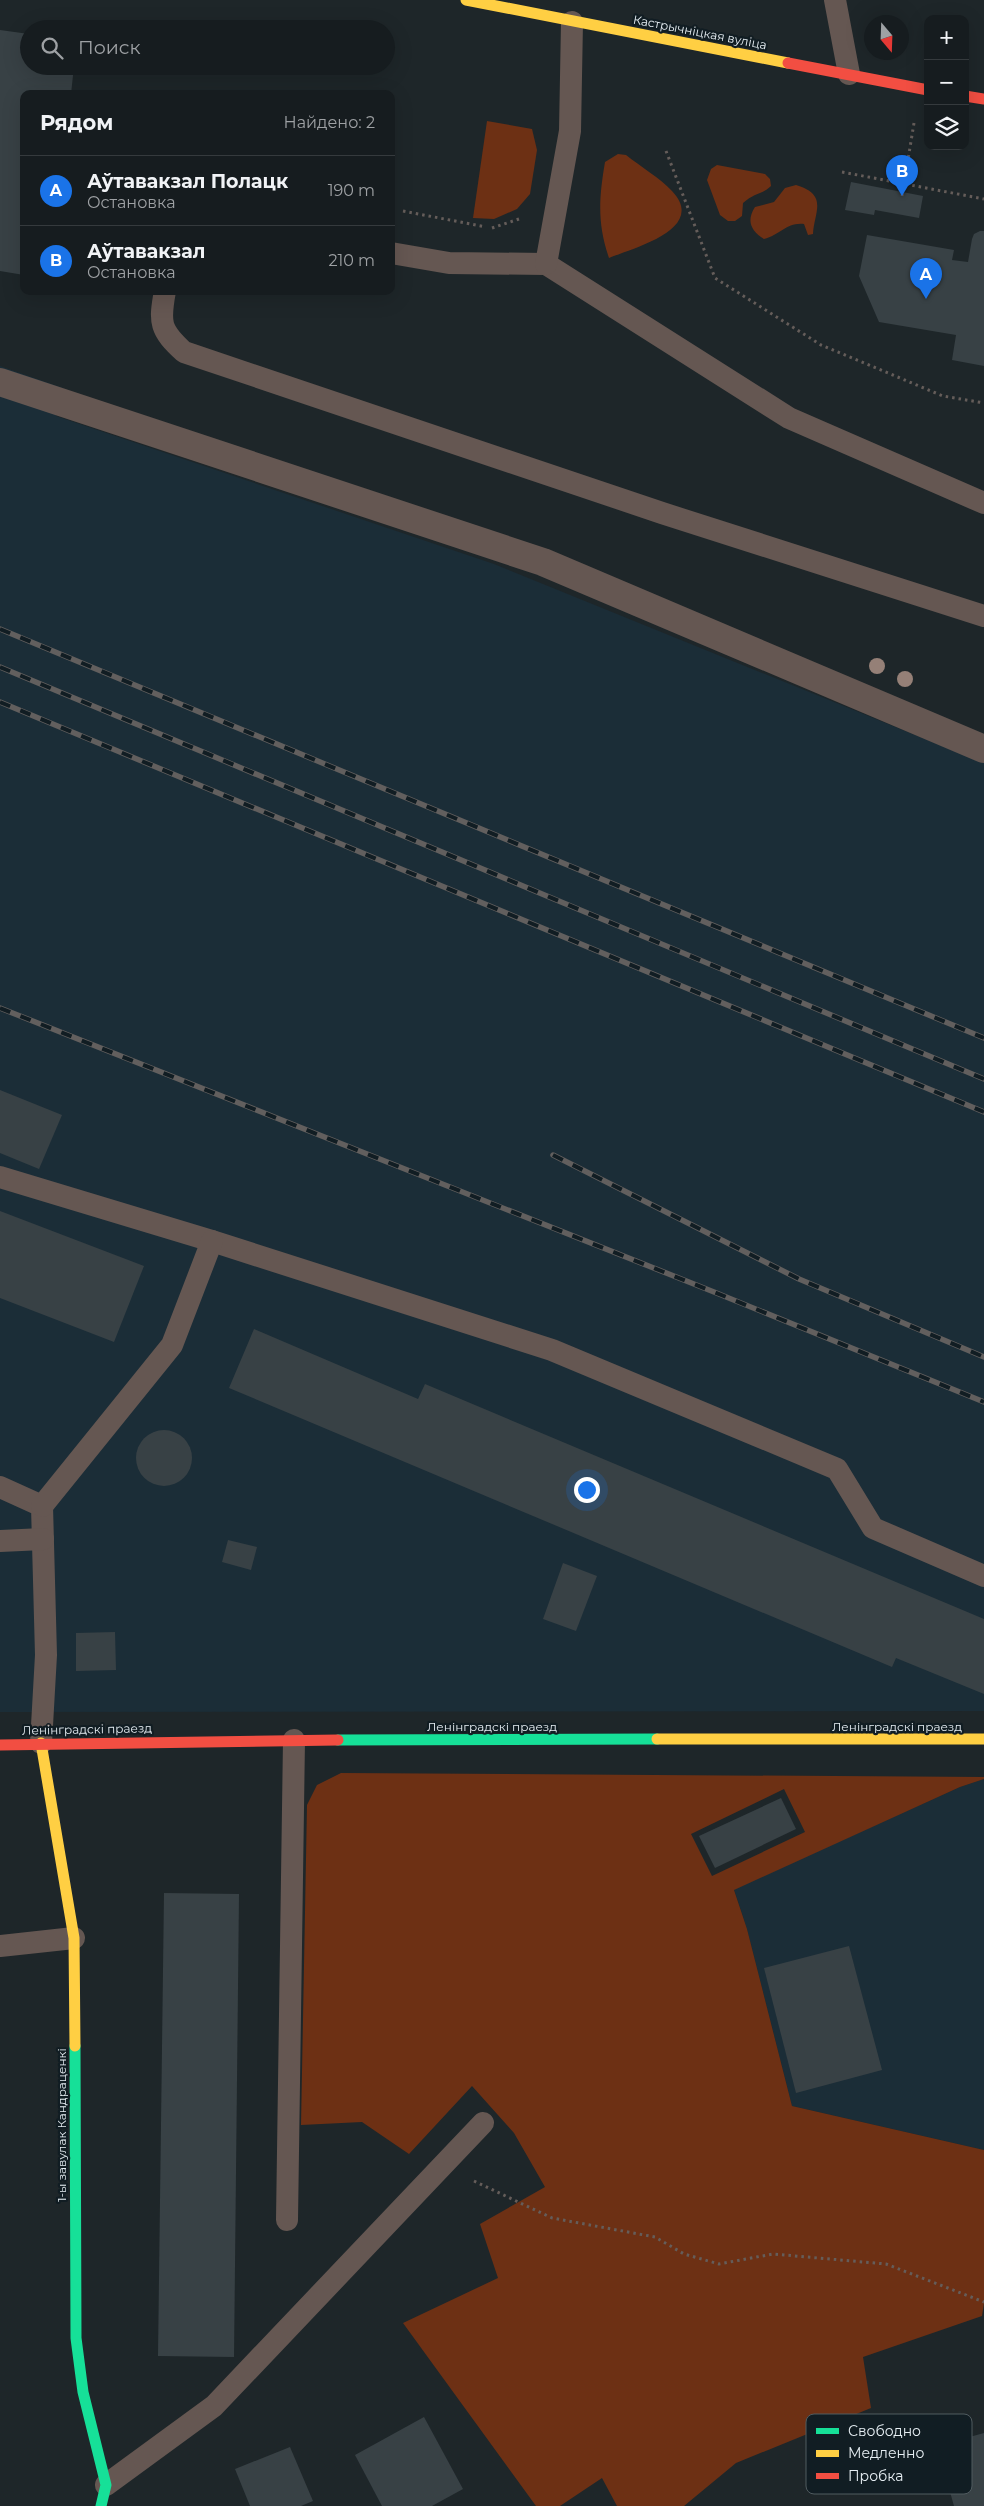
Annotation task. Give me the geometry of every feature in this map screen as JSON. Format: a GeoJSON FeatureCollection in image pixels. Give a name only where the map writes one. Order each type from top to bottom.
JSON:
{"type":"FeatureCollection","features":[{"type":"Feature","properties":{"kind":"street","name":"Кастрычніцкая вуліца"},"geometry":{"type":"LineString","coordinates":[[466,0],[571,15],[924,89]]}},
{"type":"Feature","properties":{"kind":"street"},"geometry":{"type":"LineString","coordinates":[[969,97],[984,99]]}},
{"type":"Feature","properties":{"kind":"street"},"geometry":{"type":"LineString","coordinates":[[0,382],[544,562],[984,749]]}},
{"type":"Feature","properties":{"kind":"street","name":"Ленінградскі праезд"},"geometry":{"type":"LineString","coordinates":[[0,1746],[41,1743],[294,1740],[984,1739]]}},
{"type":"Feature","properties":{"kind":"street","name":"1-ы завулак Кандраценкі"},"geometry":{"type":"LineString","coordinates":[[41,1743],[74,1938],[76,2338],[82,2392],[103,2496]]}},
{"type":"Feature","properties":{"kind":"lane"},"geometry":{"type":"LineString","coordinates":[[835,0],[849,74]]}},
{"type":"Feature","properties":{"kind":"lane"},"geometry":{"type":"LineString","coordinates":[[546,264],[570,131],[571,15]]}},
{"type":"Feature","properties":{"kind":"lane"},"geometry":{"type":"LineString","coordinates":[[395,254],[449,263],[546,264],[789,418],[984,504]]}},
{"type":"Feature","properties":{"kind":"lane"},"geometry":{"type":"LineString","coordinates":[[164,295],[160,314],[166,336],[184,352],[662,513],[984,616]]}},
{"type":"Feature","properties":{"kind":"lane"},"geometry":{"type":"LineString","coordinates":[[0,1177],[212,1241],[552,1350],[837,1469],[873,1528],[984,1576]]}},
{"type":"Feature","properties":{"kind":"lane"},"geometry":{"type":"LineString","coordinates":[[41,1743],[46,1655],[42,1506],[172,1345],[212,1241]]}},
{"type":"Feature","properties":{"kind":"lane"},"geometry":{"type":"LineString","coordinates":[[0,1487],[42,1506]]}},
{"type":"Feature","properties":{"kind":"lane"},"geometry":{"type":"LineString","coordinates":[[0,1540],[43,1539]]}},
{"type":"Feature","properties":{"kind":"lane"},"geometry":{"type":"LineString","coordinates":[[287,2220],[294,1740]]}},
{"type":"Feature","properties":{"kind":"lane"},"geometry":{"type":"LineString","coordinates":[[0,1946],[74,1938]]}},
{"type":"Feature","properties":{"kind":"lane"},"geometry":{"type":"LineString","coordinates":[[103,2496],[214,2406],[483,2123]]}},
{"type":"Feature","properties":{"kind":"path"},"geometry":{"type":"LineString","coordinates":[[902,196],[924,89]]}},
{"type":"Feature","properties":{"kind":"path"},"geometry":{"type":"LineString","coordinates":[[666,151],[715,278],[821,345],[943,396],[984,403]]}},
{"type":"Feature","properties":{"kind":"path"},"geometry":{"type":"LineString","coordinates":[[842,172],[984,199]]}},
{"type":"Feature","properties":{"kind":"path"},"geometry":{"type":"LineString","coordinates":[[403,212],[491,228],[526,216]]}},
{"type":"Feature","properties":{"kind":"path"},"geometry":{"type":"LineString","coordinates":[[443,2166],[552,2218],[655,2237],[684,2254],[719,2264],[773,2254],[886,2264],[984,2302]]}},
{"type":"Feature","properties":{"kind":"shaded area"},"geometry":{"type":"Polygon","coordinates":[[[487,121],[532,129],[537,150],[530,194],[517,209],[494,219],[473,218],[487,121]]]}},
{"type":"Feature","properties":{"kind":"shaded area"},"geometry":{"type":"Polygon","coordinates":[[[618,154],[626,155],[667,186],[681,204],[681,216],[674,226],[663,235],[634,249],[609,258],[602,233],[601,187],[605,162],[618,154]]]}},
{"type":"Feature","properties":{"kind":"shaded area"},"geometry":{"type":"Polygon","coordinates":[[[717,165],[765,174],[770,179],[771,186],[743,203],[742,216],[735,221],[728,221],[720,215],[707,180],[711,169],[717,165]]]}},
{"type":"Feature","properties":{"kind":"shaded area"},"geometry":{"type":"Polygon","coordinates":[[[796,185],[806,189],[816,199],[817,211],[813,234],[808,235],[804,224],[798,224],[764,239],[756,233],[751,225],[752,212],[755,207],[774,202],[785,188],[796,185]]]}},
{"type":"Feature","properties":{"kind":"shaded area"},"geometry":{"type":"Polygon","coordinates":[[[0,366],[63,388],[56,416],[494,564],[984,763],[984,1711],[0,1712],[0,366]]]}},
{"type":"Feature","properties":{"kind":"shaded area"},"geometry":{"type":"Polygon","coordinates":[[[341,1773],[984,1777],[984,1779],[960,1787],[734,1890],[747,1929],[792,2106],[984,2150],[984,2303],[982,2316],[863,2357],[871,2408],[856,2414],[806,2414],[806,2434],[736,2463],[684,2506],[617,2506],[602,2478],[560,2506],[536,2506],[403,2323],[498,2278],[480,2224],[545,2187],[514,2133],[472,2086],[409,2154],[362,2122],[301,2125],[307,1805],[317,1785],[341,1773]],[[784,1789],[691,1834],[712,1876],[805,1832],[784,1789]]]}},
{"type":"Feature","properties":{"kind":"shaded area"},"geometry":{"type":"Polygon","coordinates":[[[984,1779],[984,2150],[792,2106],[747,1929],[734,1889],[960,1787],[984,1779]]]}},
{"type":"Feature","properties":{"kind":"building"},"geometry":{"type":"Polygon","coordinates":[[[0,30],[20,33],[20,75],[73,75],[71,90],[20,90],[20,274],[0,271],[0,30]]]}},
{"type":"Feature","properties":{"kind":"building"},"geometry":{"type":"Polygon","coordinates":[[[851,182],[923,196],[919,218],[875,210],[874,215],[845,210],[851,182]]]}},
{"type":"Feature","properties":{"kind":"building"},"geometry":{"type":"Polygon","coordinates":[[[984,231],[984,366],[952,360],[956,335],[879,322],[859,276],[867,235],[954,250],[952,260],[968,262],[972,239],[974,234],[984,231]]]}},
{"type":"Feature","properties":{"kind":"building"},"geometry":{"type":"Polygon","coordinates":[[[0,1090],[62,1115],[39,1169],[0,1153],[0,1090]]]}},
{"type":"Feature","properties":{"kind":"building"},"geometry":{"type":"Polygon","coordinates":[[[0,1211],[144,1266],[114,1342],[0,1298],[0,1211]]]}},
{"type":"Feature","properties":{"kind":"building"},"geometry":{"type":"Polygon","coordinates":[[[254,1329],[418,1399],[425,1384],[984,1619],[984,1694],[896,1658],[892,1667],[229,1388],[254,1329]]]}},
{"type":"Feature","properties":{"kind":"building"},"geometry":{"type":"Polygon","coordinates":[[[164,1430],[175,1432],[184,1438],[190,1447],[192,1458],[190,1469],[184,1478],[175,1484],[164,1486],[153,1484],[144,1478],[138,1469],[136,1458],[138,1447],[144,1438],[153,1432],[164,1430]]]}},
{"type":"Feature","properties":{"kind":"building"},"geometry":{"type":"Polygon","coordinates":[[[228,1540],[257,1547],[251,1570],[222,1562],[228,1540]]]}},
{"type":"Feature","properties":{"kind":"building"},"geometry":{"type":"Polygon","coordinates":[[[563,1563],[597,1576],[576,1631],[543,1619],[563,1563]]]}},
{"type":"Feature","properties":{"kind":"building"},"geometry":{"type":"Polygon","coordinates":[[[115,1632],[116,1670],[76,1671],[76,1633],[115,1632]]]}},
{"type":"Feature","properties":{"kind":"building"},"geometry":{"type":"Polygon","coordinates":[[[781,1798],[796,1829],[715,1868],[699,1836],[781,1798]]]}},
{"type":"Feature","properties":{"kind":"building"},"geometry":{"type":"Polygon","coordinates":[[[164,1893],[239,1894],[234,2357],[158,2356],[164,1893]]]}},
{"type":"Feature","properties":{"kind":"building"},"geometry":{"type":"Polygon","coordinates":[[[849,1946],[882,2070],[796,2093],[764,1968],[849,1946]]]}},
{"type":"Feature","properties":{"kind":"building"},"geometry":{"type":"Polygon","coordinates":[[[424,2417],[463,2489],[432,2506],[382,2506],[355,2455],[424,2417]]]}},
{"type":"Feature","properties":{"kind":"building"},"geometry":{"type":"Polygon","coordinates":[[[984,2433],[984,2506],[954,2506],[951,2494],[972,2494],[972,2436],[984,2433]]]}},
{"type":"Feature","properties":{"kind":"building"},"geometry":{"type":"Polygon","coordinates":[[[290,2447],[313,2501],[301,2506],[250,2506],[235,2469],[290,2447]]]}},
{"type":"Feature","properties":{"kind":"railway"},"geometry":{"type":"LineString","coordinates":[[0,629],[984,1038]]}},
{"type":"Feature","properties":{"kind":"railway"},"geometry":{"type":"LineString","coordinates":[[0,667],[984,1079]]}},
{"type":"Feature","properties":{"kind":"railway"},"geometry":{"type":"LineString","coordinates":[[0,702],[984,1112]]}},
{"type":"Feature","properties":{"kind":"railway"},"geometry":{"type":"LineString","coordinates":[[0,1008],[714,1292],[984,1402]]}},
{"type":"Feature","properties":{"kind":"railway"},"geometry":{"type":"LineString","coordinates":[[553,1155],[799,1279],[984,1357]]}},
{"type":"Feature","properties":{"kind":"traffic: fast"},"geometry":{"type":"LineString","coordinates":[[338,1740],[657,1739]]}},
{"type":"Feature","properties":{"kind":"traffic: fast"},"geometry":{"type":"LineString","coordinates":[[75,2046],[76,2338],[83,2392],[106,2485],[101,2506]]}},
{"type":"Feature","properties":{"kind":"traffic: slow"},"geometry":{"type":"LineString","coordinates":[[466,0],[788,63]]}},
{"type":"Feature","properties":{"kind":"traffic: slow"},"geometry":{"type":"LineString","coordinates":[[657,1739],[984,1739]]}},
{"type":"Feature","properties":{"kind":"traffic: slow"},"geometry":{"type":"LineString","coordinates":[[41,1743],[74,1938],[75,2046]]}},
{"type":"Feature","properties":{"kind":"traffic: jam"},"geometry":{"type":"LineString","coordinates":[[788,63],[924,89]]}},
{"type":"Feature","properties":{"kind":"traffic: jam"},"geometry":{"type":"LineString","coordinates":[[969,97],[984,99]]}},
{"type":"Feature","properties":{"kind":"traffic: jam"},"geometry":{"type":"LineString","coordinates":[[0,1745],[338,1740]]}},
{"type":"Feature","properties":{"kind":"place","name":"Аўтавакзал"},"geometry":{"type":"Point","coordinates":[902,196]}},
{"type":"Feature","properties":{"kind":"place","name":"Аўтавакзал Полацк"},"geometry":{"type":"Point","coordinates":[926,299]}}]}
